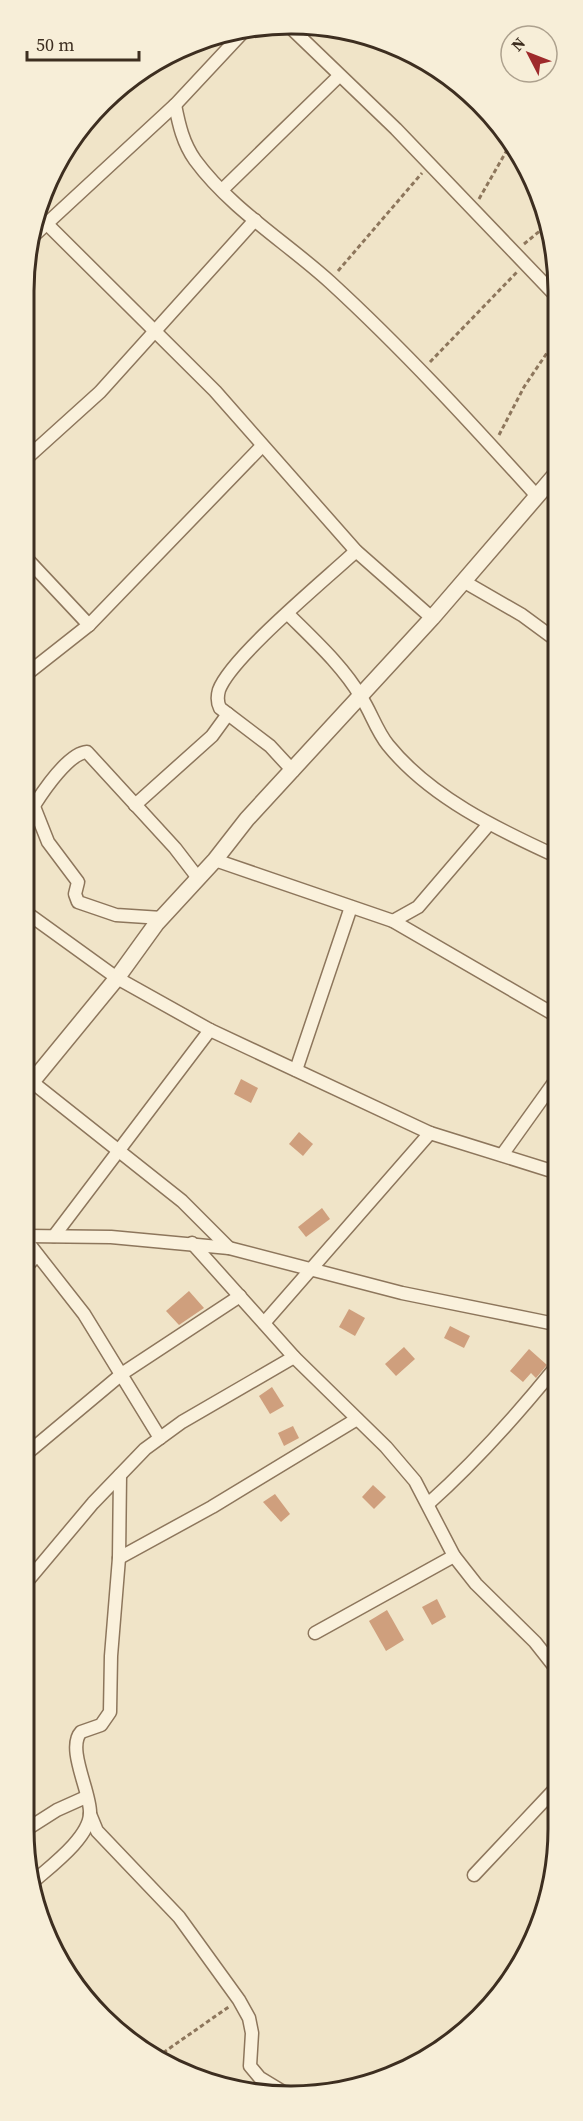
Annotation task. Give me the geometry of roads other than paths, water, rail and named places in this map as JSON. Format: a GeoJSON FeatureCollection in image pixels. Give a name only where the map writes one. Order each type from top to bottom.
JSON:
{"type":"FeatureCollection","features":[{"type":"Feature","properties":{"kind":"street"},"geometry":{"type":"LineString","coordinates":[[297,34],[429,164],[548,288]]}},
{"type":"Feature","properties":{"kind":"street"},"geometry":{"type":"LineString","coordinates":[[43,226],[175,105],[235,40]]}},
{"type":"Feature","properties":{"kind":"street"},"geometry":{"type":"LineString","coordinates":[[222,190],[339,76]]}},
{"type":"Feature","properties":{"kind":"street"},"geometry":{"type":"LineString","coordinates":[[175,105],[180,133],[190,151],[222,190],[329,281],[493,447],[536,495]]}},
{"type":"Feature","properties":{"kind":"street"},"geometry":{"type":"LineString","coordinates":[[34,452],[100,392],[255,220]]}},
{"type":"Feature","properties":{"kind":"street"},"geometry":{"type":"LineString","coordinates":[[46,223],[215,391],[356,551],[432,618]]}},
{"type":"Feature","properties":{"kind":"street"},"geometry":{"type":"LineString","coordinates":[[34,668],[89,625],[262,446]]}},
{"type":"Feature","properties":{"kind":"street"},"geometry":{"type":"LineString","coordinates":[[34,1079],[117,978],[162,918],[215,860],[248,819],[432,618],[548,482]]}},
{"type":"Feature","properties":{"kind":"street"},"geometry":{"type":"LineString","coordinates":[[293,771],[270,746],[228,714],[217,701],[220,688],[234,669],[288,614],[356,551]]}},
{"type":"Feature","properties":{"kind":"street"},"geometry":{"type":"LineString","coordinates":[[34,566],[89,625]]}},
{"type":"Feature","properties":{"kind":"street"},"geometry":{"type":"LineString","coordinates":[[464,581],[522,615],[548,634]]}},
{"type":"Feature","properties":{"kind":"street"},"geometry":{"type":"LineString","coordinates":[[288,614],[315,641],[361,695],[379,732],[415,772],[489,824],[548,852]]}},
{"type":"Feature","properties":{"kind":"street"},"geometry":{"type":"LineString","coordinates":[[135,805],[212,736],[228,714]]}},
{"type":"Feature","properties":{"kind":"street"},"geometry":{"type":"LineString","coordinates":[[162,918],[116,915],[78,902],[75,894],[78,882],[48,842],[35,804],[45,787],[82,752],[90,755],[175,848],[198,878]]}},
{"type":"Feature","properties":{"kind":"street"},"geometry":{"type":"LineString","coordinates":[[393,921],[418,907],[489,824]]}},
{"type":"Feature","properties":{"kind":"street"},"geometry":{"type":"LineString","coordinates":[[215,860],[393,921],[548,1011]]}},
{"type":"Feature","properties":{"kind":"street"},"geometry":{"type":"LineString","coordinates":[[296,1070],[351,907]]}},
{"type":"Feature","properties":{"kind":"street"},"geometry":{"type":"LineString","coordinates":[[34,918],[117,978],[210,1030],[430,1133],[548,1170]]}},
{"type":"Feature","properties":{"kind":"street"},"geometry":{"type":"LineString","coordinates":[[54,1236],[210,1030]]}},
{"type":"Feature","properties":{"kind":"street"},"geometry":{"type":"LineString","coordinates":[[34,1089],[120,1151],[182,1201],[228,1248]]}},
{"type":"Feature","properties":{"kind":"street"},"geometry":{"type":"LineString","coordinates":[[502,1155],[548,1091]]}},
{"type":"Feature","properties":{"kind":"street"},"geometry":{"type":"LineString","coordinates":[[264,1323],[314,1270],[430,1133]]}},
{"type":"Feature","properties":{"kind":"street"},"geometry":{"type":"LineString","coordinates":[[34,1237],[54,1236],[192,1243],[228,1248],[402,1293],[548,1323]]}},
{"type":"Feature","properties":{"kind":"street"},"geometry":{"type":"LineString","coordinates":[[192,1243],[294,1357],[415,1481],[454,1556],[476,1584],[548,1659]]}},
{"type":"Feature","properties":{"kind":"street"},"geometry":{"type":"LineString","coordinates":[[34,1250],[84,1314],[123,1373],[160,1438]]}},
{"type":"Feature","properties":{"kind":"street"},"geometry":{"type":"LineString","coordinates":[[34,1258],[37,1255]]}},
{"type":"Feature","properties":{"kind":"street"},"geometry":{"type":"LineString","coordinates":[[34,1445],[123,1373],[240,1296]]}},
{"type":"Feature","properties":{"kind":"street"},"geometry":{"type":"LineString","coordinates":[[34,1574],[145,1449],[294,1357]]}},
{"type":"Feature","properties":{"kind":"street"},"geometry":{"type":"LineString","coordinates":[[428,1504],[492,1441],[548,1376]]}},
{"type":"Feature","properties":{"kind":"street"},"geometry":{"type":"LineString","coordinates":[[119,1558],[212,1507],[357,1419]]}},
{"type":"Feature","properties":{"kind":"street"},"geometry":{"type":"LineString","coordinates":[[120,1475],[119,1558],[111,1656],[110,1712],[101,1725],[81,1732],[75,1743],[90,1814],[97,1831],[178,1917],[239,2000],[249,2018],[252,2034],[250,2066],[260,2078],[273,2086]]}},
{"type":"Feature","properties":{"kind":"street"},"geometry":{"type":"LineString","coordinates":[[315,1633],[454,1556]]}},
{"type":"Feature","properties":{"kind":"street"},"geometry":{"type":"LineString","coordinates":[[474,1875],[548,1796]]}},
{"type":"Feature","properties":{"kind":"street"},"geometry":{"type":"LineString","coordinates":[[34,1825],[57,1810],[86,1797]]}},
{"type":"Feature","properties":{"kind":"street"},"geometry":{"type":"LineString","coordinates":[[39,1877],[78,1840],[90,1814]]}}]}
